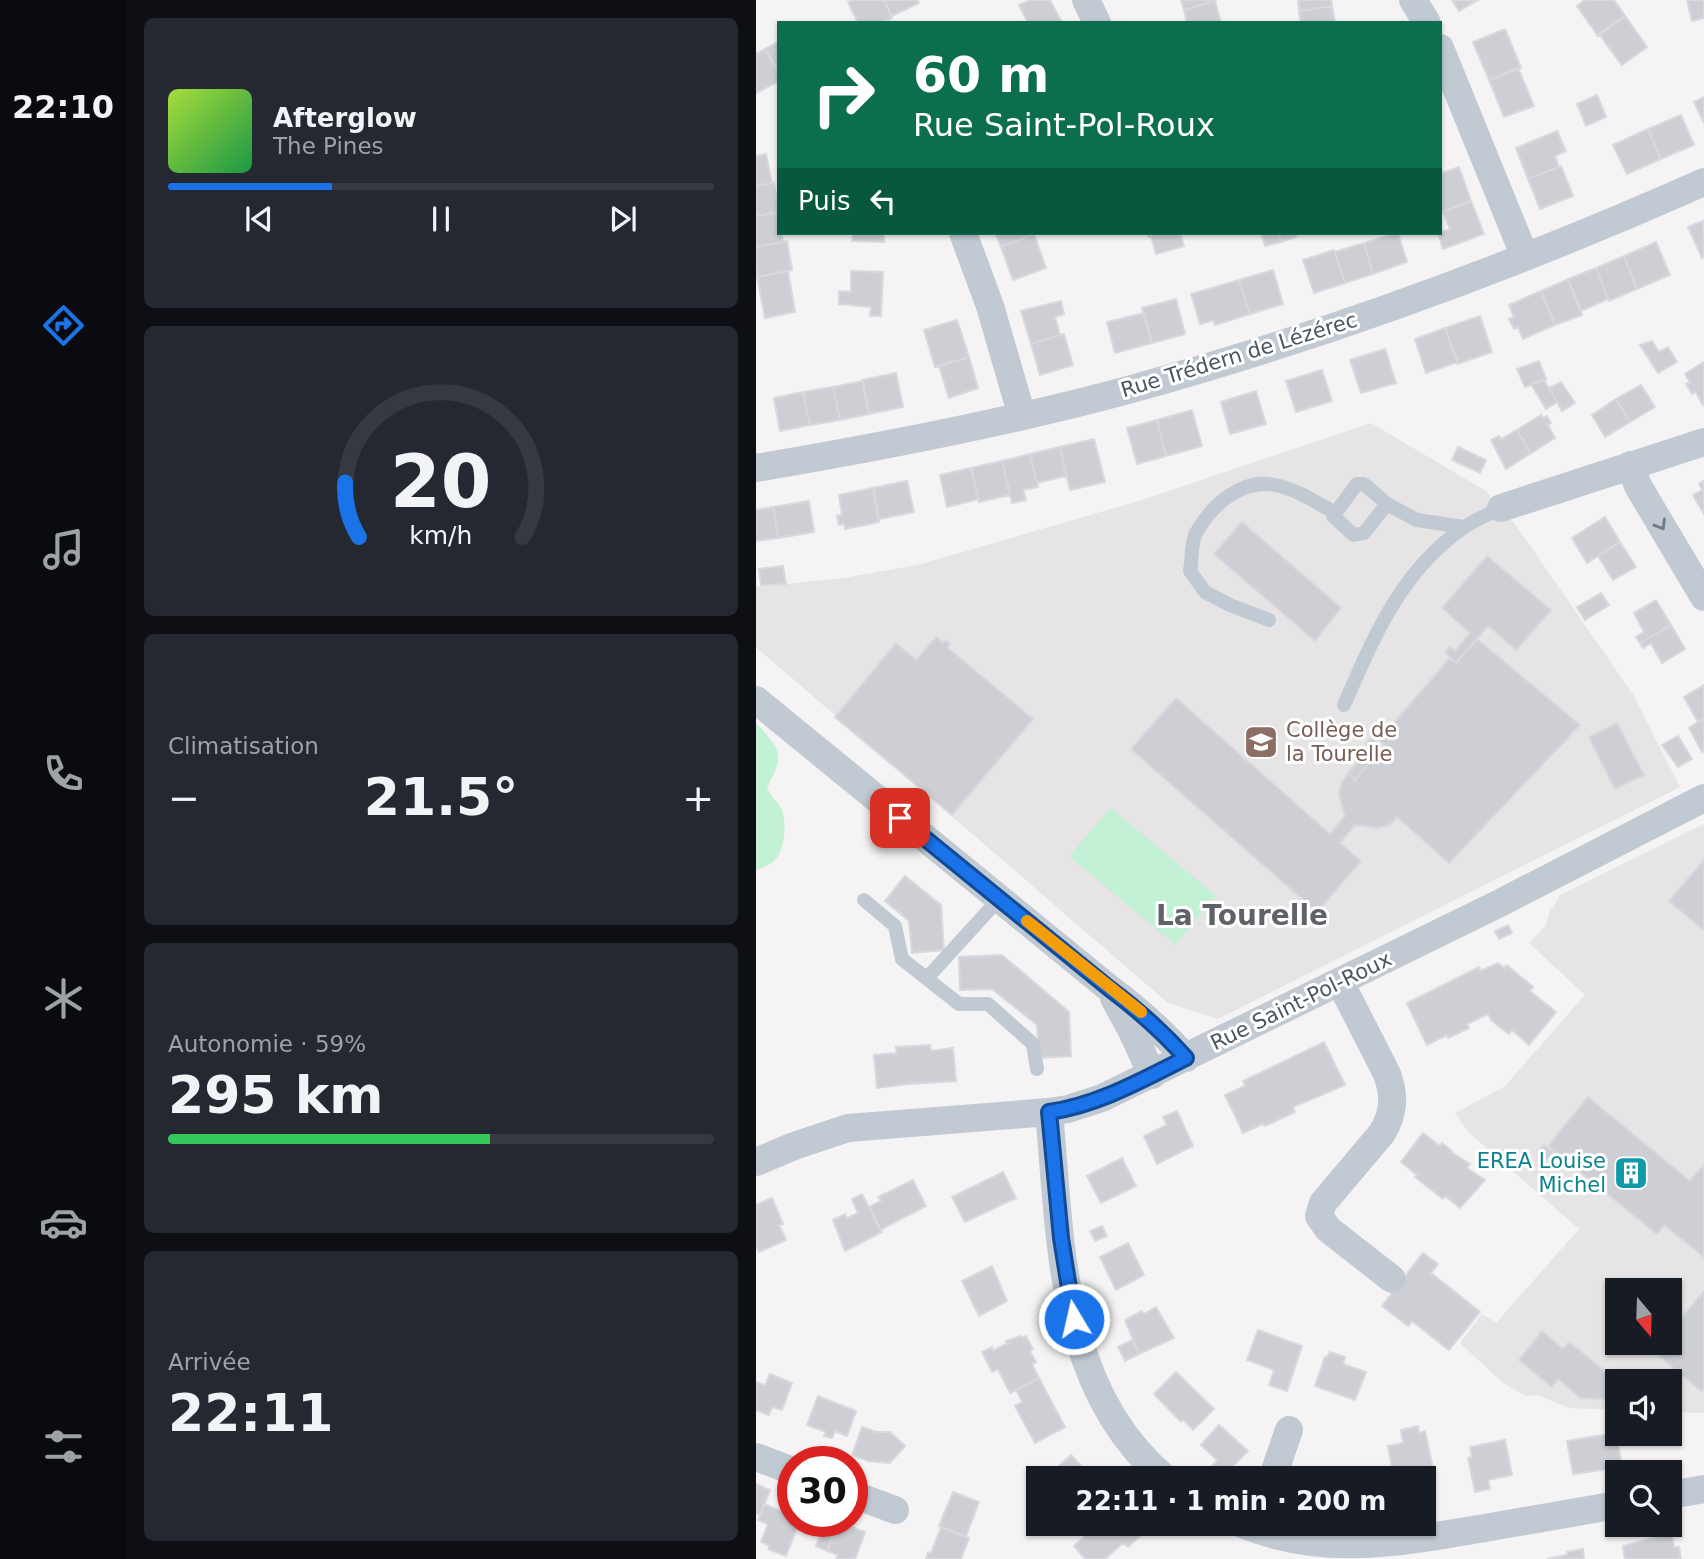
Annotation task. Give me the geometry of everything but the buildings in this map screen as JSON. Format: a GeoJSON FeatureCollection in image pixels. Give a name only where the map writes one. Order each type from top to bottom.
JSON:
{"type":"FeatureCollection","features":[{"type":"Feature","properties":{"kind":"street"},"geometry":{"type":"LineString","coordinates":[[1086,0],[1096,21]]}},
{"type":"Feature","properties":{"kind":"street"},"geometry":{"type":"LineString","coordinates":[[1413,0],[1426,21]]}},
{"type":"Feature","properties":{"kind":"street"},"geometry":{"type":"LineString","coordinates":[[1442,53],[1525,257]]}},
{"type":"Feature","properties":{"kind":"street","name":"Rue Trédern de Lézérec"},"geometry":{"type":"LineString","coordinates":[[756,468],[898,443],[1022,416],[1126,390],[1281,345],[1525,257],[1704,182]]}},
{"type":"Feature","properties":{"kind":"street"},"geometry":{"type":"LineString","coordinates":[[964,235],[990,306],[1022,416]]}},
{"type":"Feature","properties":{"kind":"street"},"geometry":{"type":"LineString","coordinates":[[1501,508],[1704,442]]}},
{"type":"Feature","properties":{"kind":"street"},"geometry":{"type":"LineString","coordinates":[[1630,465],[1638,486],[1704,597]]}},
{"type":"Feature","properties":{"kind":"street"},"geometry":{"type":"LineString","coordinates":[[756,700],[1151,1021],[1186,1058]]}},
{"type":"Feature","properties":{"kind":"street","name":"Rue Saint-Pol-Roux"},"geometry":{"type":"LineString","coordinates":[[756,1162],[803,1142],[848,1128],[1049,1112],[1102,1098],[1340,982],[1704,798]]}},
{"type":"Feature","properties":{"kind":"street"},"geometry":{"type":"LineString","coordinates":[[1340,982],[1387,1074],[1393,1089],[1393,1101],[1389,1122],[1382,1133],[1323,1203],[1319,1216],[1328,1229],[1392,1279]]}},
{"type":"Feature","properties":{"kind":"street"},"geometry":{"type":"LineString","coordinates":[[1110,989],[1152,1075]]}},
{"type":"Feature","properties":{"kind":"street"},"geometry":{"type":"LineString","coordinates":[[1049,1112],[1061,1238],[1083,1356],[1094,1385],[1120,1429],[1151,1466]]}},
{"type":"Feature","properties":{"kind":"street"},"geometry":{"type":"LineString","coordinates":[[1277,1466],[1289,1430]]}},
{"type":"Feature","properties":{"kind":"street"},"geometry":{"type":"LineString","coordinates":[[756,1457],[777,1465]]}},
{"type":"Feature","properties":{"kind":"street"},"geometry":{"type":"LineString","coordinates":[[1682,1493],[1704,1489]]}},
{"type":"Feature","properties":{"kind":"street"},"geometry":{"type":"LineString","coordinates":[[868,1500],[895,1510]]}},
{"type":"Feature","properties":{"kind":"street"},"geometry":{"type":"LineString","coordinates":[[1436,1535],[1605,1507]]}},
{"type":"Feature","properties":{"kind":"street"},"geometry":{"type":"LineString","coordinates":[[1284,1536],[1327,1545],[1381,1544],[1429,1536]]}},
{"type":"Feature","properties":{"kind":"lane"},"geometry":{"type":"LineString","coordinates":[[1269,620],[1205,592],[1190,571],[1195,535],[1219,501],[1251,484],[1271,484],[1288,488],[1335,512]]}},
{"type":"Feature","properties":{"kind":"lane"},"geometry":{"type":"LineString","coordinates":[[1387,504],[1364,533],[1359,535],[1354,535],[1333,516],[1357,484],[1363,484],[1387,504],[1417,520],[1464,527]]}},
{"type":"Feature","properties":{"kind":"lane"},"geometry":{"type":"LineString","coordinates":[[1345,705],[1396,597],[1432,553],[1464,527],[1501,508]]}},
{"type":"Feature","properties":{"kind":"lane"},"geometry":{"type":"LineString","coordinates":[[927,978],[999,899]]}},
{"type":"Feature","properties":{"kind":"lane"},"geometry":{"type":"LineString","coordinates":[[864,900],[895,926],[902,959],[959,1004],[988,1004],[1032,1044],[1037,1069]]}},
{"type":"Feature","properties":{"kind":"shaded area","name":"Collège de la Tourelle"},"geometry":{"type":"Polygon","coordinates":[[[1371,423],[1486,491],[1517,527],[1634,696],[1680,787],[1218,1019],[1168,1003],[756,647],[756,587],[843,578],[918,565],[1142,500],[1371,423]]]}},
{"type":"Feature","properties":{"kind":"shaded area"},"geometry":{"type":"Polygon","coordinates":[[[1704,824],[1704,1413],[1682,1412],[1682,1369],[1605,1369],[1605,1410],[1569,1408],[1538,1395],[1526,1396],[1503,1383],[1460,1343],[1482,1314],[1496,1323],[1579,1229],[1469,1133],[1455,1113],[1504,1087],[1585,995],[1529,943],[1546,925],[1551,907],[1553,908],[1560,895],[1704,824]]]}},
{"type":"Feature","properties":{"kind":"green space"},"geometry":{"type":"Polygon","coordinates":[[[756,723],[778,753],[776,768],[767,787],[782,810],[784,830],[782,846],[776,858],[772,863],[756,870],[756,723]]]}},
{"type":"Feature","properties":{"kind":"green space"},"geometry":{"type":"Polygon","coordinates":[[[1111,808],[1216,896],[1175,945],[1069,856],[1111,808]]]}},
{"type":"Feature","properties":{"kind":"slow traffic"},"geometry":{"type":"LineString","coordinates":[[1027,921],[1141,1012]]}},
{"type":"Feature","properties":{"kind":"place","name":"Collège de la Tourelle"},"geometry":{"type":"Point","coordinates":[1261,742]}},
{"type":"Feature","properties":{"kind":"place","name":"EREA Louise Michel"},"geometry":{"type":"Point","coordinates":[1631,1173]}},
{"type":"Feature","properties":{"kind":"district","name":"La Tourelle"},"geometry":{"type":"Point","coordinates":[1242,915]}},
{"type":"Feature","properties":{"kind":"route"},"geometry":{"type":"LineString","coordinates":[[900,818],[1137,1009],[1163,1032],[1186,1058],[1102,1098],[1049,1112],[1061,1238],[1074,1319]]}}]}
